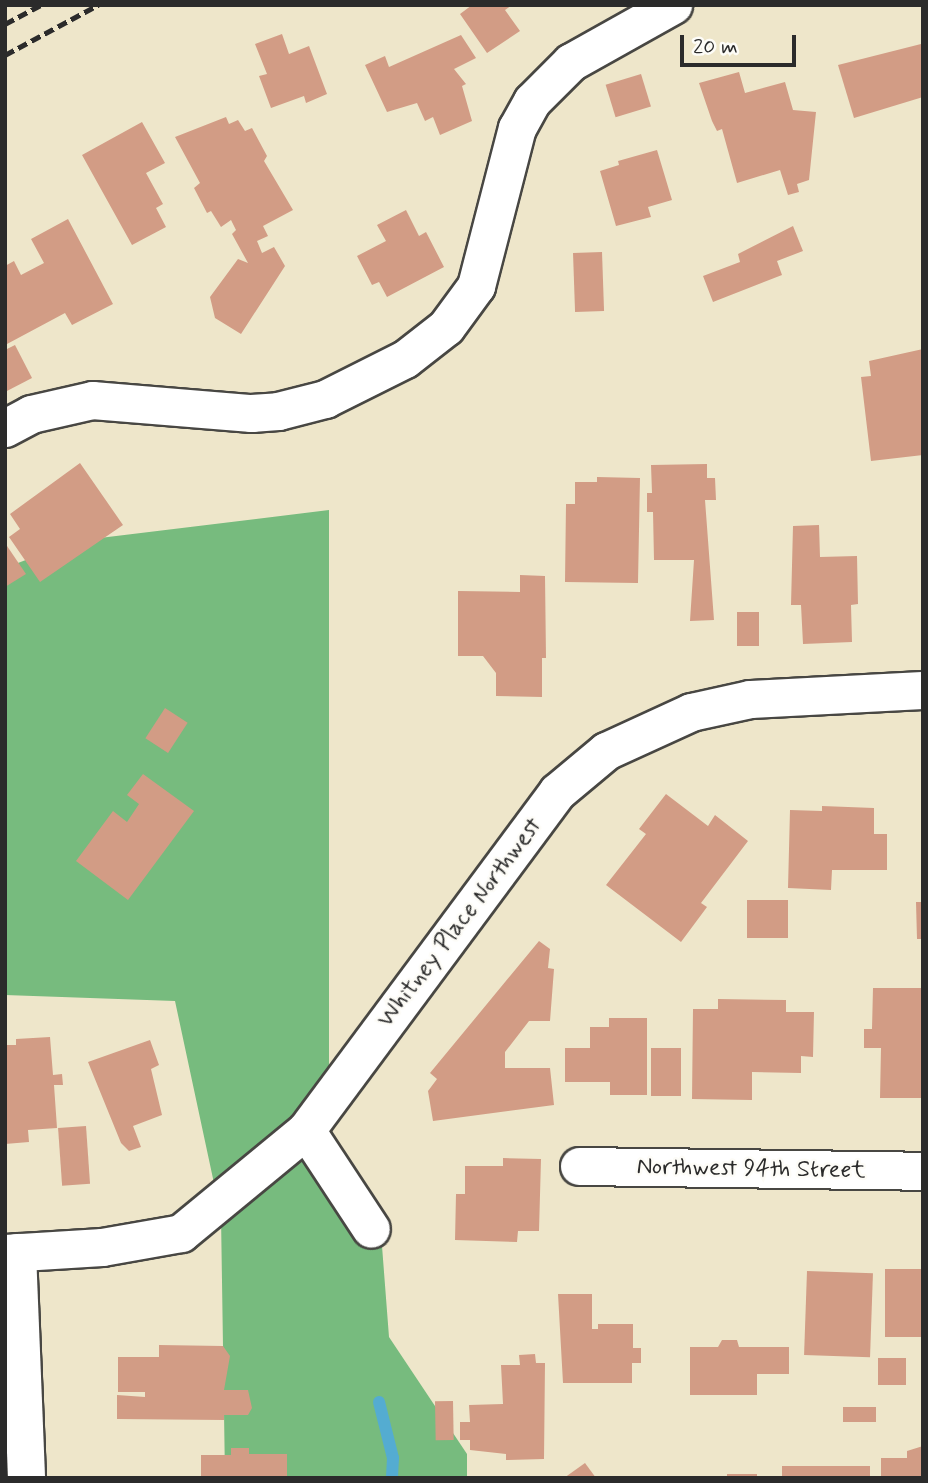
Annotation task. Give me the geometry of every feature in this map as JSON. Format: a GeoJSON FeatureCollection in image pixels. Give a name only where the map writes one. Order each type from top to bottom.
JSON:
{"type":"FeatureCollection","features":[{"type":"Feature","properties":{"kind":"street"},"geometry":{"type":"LineString","coordinates":[[5,428],[31,414],[92,400],[251,413],[278,411],[325,399],[405,359],[446,327],[476,286],[517,128],[532,101],[571,62],[673,5]]}},
{"type":"Feature","properties":{"kind":"street","name":"Whitney Place Northwest"},"geometry":{"type":"LineString","coordinates":[[11,1252],[102,1248],[181,1233],[306,1130],[557,792],[580,769],[632,736],[691,712],[750,699],[923,690]]}},
{"type":"Feature","properties":{"kind":"street"},"geometry":{"type":"LineString","coordinates":[[306,1130],[371,1229]]}},
{"type":"Feature","properties":{"kind":"street","name":"Northwest 94th Street"},"geometry":{"type":"LineString","coordinates":[[579,1166],[923,1171]]}},
{"type":"Feature","properties":{"kind":"street"},"geometry":{"type":"LineString","coordinates":[[11,1252],[26,1478]]}},
{"type":"Feature","properties":{"kind":"green space"},"geometry":{"type":"Polygon","coordinates":[[[329,510],[329,1114],[306,1131],[382,1246],[389,1337],[467,1454],[467,1478],[225,1478],[221,1216],[175,1001],[5,995],[5,568],[75,541],[329,510]]]}},
{"type":"Feature","properties":{"kind":"building"},"geometry":{"type":"Polygon","coordinates":[[[472,5],[512,5],[505,10],[520,31],[487,53],[460,14],[472,5]]]}},
{"type":"Feature","properties":{"kind":"building"},"geometry":{"type":"Polygon","coordinates":[[[282,34],[289,54],[309,46],[327,94],[306,103],[304,96],[271,108],[259,76],[267,74],[255,44],[282,34]]]}},
{"type":"Feature","properties":{"kind":"building"},"geometry":{"type":"Polygon","coordinates":[[[461,35],[476,58],[454,69],[466,84],[462,86],[472,121],[440,135],[433,117],[425,121],[417,103],[387,112],[365,65],[385,56],[389,67],[461,35]]]}},
{"type":"Feature","properties":{"kind":"building"},"geometry":{"type":"Polygon","coordinates":[[[921,44],[923,97],[854,118],[838,65],[921,44]]]}},
{"type":"Feature","properties":{"kind":"building"},"geometry":{"type":"Polygon","coordinates":[[[739,72],[745,93],[785,82],[793,110],[816,112],[809,180],[797,184],[799,192],[788,195],[780,170],[737,183],[722,129],[717,131],[712,121],[699,83],[739,72]]]}},
{"type":"Feature","properties":{"kind":"building"},"geometry":{"type":"Polygon","coordinates":[[[641,74],[651,107],[616,117],[606,85],[641,74]]]}},
{"type":"Feature","properties":{"kind":"building"},"geometry":{"type":"Polygon","coordinates":[[[226,117],[229,124],[238,120],[245,131],[252,128],[267,156],[264,161],[293,210],[263,226],[268,236],[257,241],[262,253],[274,247],[285,266],[241,334],[215,318],[210,297],[238,259],[248,263],[232,234],[236,230],[231,220],[221,227],[211,211],[207,213],[194,188],[200,183],[175,137],[226,117]]]}},
{"type":"Feature","properties":{"kind":"building"},"geometry":{"type":"Polygon","coordinates":[[[142,122],[165,163],[146,173],[163,204],[156,208],[166,227],[132,245],[82,155],[142,122]]]}},
{"type":"Feature","properties":{"kind":"building"},"geometry":{"type":"Polygon","coordinates":[[[657,150],[672,200],[648,207],[651,217],[616,226],[600,171],[619,165],[618,161],[657,150]]]}},
{"type":"Feature","properties":{"kind":"building"},"geometry":{"type":"Polygon","coordinates":[[[406,210],[419,236],[426,232],[444,267],[387,297],[379,282],[372,285],[357,256],[386,241],[377,225],[406,210]]]}},
{"type":"Feature","properties":{"kind":"building"},"geometry":{"type":"Polygon","coordinates":[[[68,219],[113,304],[72,325],[65,313],[7,344],[5,266],[14,261],[21,275],[44,263],[31,239],[68,219]]]}},
{"type":"Feature","properties":{"kind":"building"},"geometry":{"type":"Polygon","coordinates":[[[793,226],[803,251],[777,261],[782,275],[713,302],[703,276],[740,262],[738,254],[793,226]]]}},
{"type":"Feature","properties":{"kind":"building"},"geometry":{"type":"Polygon","coordinates":[[[602,252],[604,311],[575,312],[573,253],[602,252]]]}},
{"type":"Feature","properties":{"kind":"building"},"geometry":{"type":"Polygon","coordinates":[[[15,345],[32,378],[5,392],[5,350],[15,345]]]}},
{"type":"Feature","properties":{"kind":"building"},"geometry":{"type":"Polygon","coordinates":[[[923,349],[923,455],[871,461],[861,377],[871,376],[869,361],[923,349]]]}},
{"type":"Feature","properties":{"kind":"building"},"geometry":{"type":"Polygon","coordinates":[[[80,463],[123,525],[40,582],[9,537],[20,529],[10,514],[80,463]]]}},
{"type":"Feature","properties":{"kind":"building"},"geometry":{"type":"Polygon","coordinates":[[[707,464],[707,478],[715,478],[716,500],[705,500],[714,620],[690,621],[694,560],[654,560],[653,512],[647,512],[647,493],[652,493],[651,465],[707,464]]]}},
{"type":"Feature","properties":{"kind":"building"},"geometry":{"type":"Polygon","coordinates":[[[597,477],[640,478],[638,583],[565,582],[566,504],[575,504],[575,482],[597,482],[597,477]]]}},
{"type":"Feature","properties":{"kind":"building"},"geometry":{"type":"Polygon","coordinates":[[[819,525],[820,557],[857,556],[858,604],[851,605],[852,642],[803,644],[801,605],[791,605],[793,526],[819,525]]]}},
{"type":"Feature","properties":{"kind":"building"},"geometry":{"type":"Polygon","coordinates":[[[5,543],[26,574],[5,587],[5,543]]]}},
{"type":"Feature","properties":{"kind":"building"},"geometry":{"type":"Polygon","coordinates":[[[520,575],[545,576],[546,658],[542,658],[542,697],[496,696],[496,673],[483,656],[458,656],[458,591],[520,592],[520,575]]]}},
{"type":"Feature","properties":{"kind":"building"},"geometry":{"type":"Polygon","coordinates":[[[737,612],[759,612],[759,646],[737,646],[737,612]]]}},
{"type":"Feature","properties":{"kind":"building"},"geometry":{"type":"Polygon","coordinates":[[[165,708],[188,723],[168,753],[145,738],[165,708]]]}},
{"type":"Feature","properties":{"kind":"building"},"geometry":{"type":"Polygon","coordinates":[[[143,774],[194,811],[128,900],[76,861],[113,811],[127,822],[139,804],[127,795],[143,774]]]}},
{"type":"Feature","properties":{"kind":"building"},"geometry":{"type":"Polygon","coordinates":[[[666,794],[708,826],[715,815],[748,841],[701,903],[707,907],[681,942],[606,885],[646,834],[639,829],[666,794]]]}},
{"type":"Feature","properties":{"kind":"building"},"geometry":{"type":"Polygon","coordinates":[[[822,806],[874,808],[874,834],[887,834],[887,870],[832,870],[831,890],[788,888],[790,810],[822,811],[822,806]]]}},
{"type":"Feature","properties":{"kind":"building"},"geometry":{"type":"Polygon","coordinates":[[[747,900],[788,900],[788,938],[747,938],[747,900]]]}},
{"type":"Feature","properties":{"kind":"building"},"geometry":{"type":"Polygon","coordinates":[[[916,902],[923,902],[923,939],[917,939],[916,902]]]}},
{"type":"Feature","properties":{"kind":"building"},"geometry":{"type":"Polygon","coordinates":[[[539,941],[550,949],[548,968],[554,969],[550,1021],[529,1021],[505,1052],[505,1068],[550,1068],[554,1105],[433,1121],[428,1091],[437,1079],[430,1073],[539,941]]]}},
{"type":"Feature","properties":{"kind":"building"},"geometry":{"type":"Polygon","coordinates":[[[873,988],[923,988],[923,1098],[880,1098],[881,1048],[864,1048],[864,1029],[872,1029],[873,988]]]}},
{"type":"Feature","properties":{"kind":"building"},"geometry":{"type":"Polygon","coordinates":[[[718,999],[786,1000],[786,1012],[814,1012],[813,1057],[801,1056],[801,1073],[752,1072],[752,1100],[692,1099],[693,1009],[718,1009],[718,999]]]}},
{"type":"Feature","properties":{"kind":"building"},"geometry":{"type":"Polygon","coordinates":[[[609,1018],[647,1018],[647,1095],[610,1095],[610,1082],[565,1082],[565,1048],[590,1048],[590,1027],[609,1027],[609,1018]]]}},
{"type":"Feature","properties":{"kind":"building"},"geometry":{"type":"Polygon","coordinates":[[[50,1037],[53,1075],[62,1074],[63,1085],[54,1085],[57,1128],[28,1130],[29,1142],[5,1144],[5,1045],[16,1045],[16,1039],[50,1037]]]}},
{"type":"Feature","properties":{"kind":"building"},"geometry":{"type":"Polygon","coordinates":[[[150,1040],[159,1065],[151,1069],[162,1115],[133,1126],[141,1147],[129,1151],[121,1143],[88,1062],[150,1040]]]}},
{"type":"Feature","properties":{"kind":"building"},"geometry":{"type":"Polygon","coordinates":[[[651,1048],[681,1048],[681,1096],[651,1096],[651,1048]]]}},
{"type":"Feature","properties":{"kind":"building"},"geometry":{"type":"Polygon","coordinates":[[[86,1126],[90,1184],[62,1186],[58,1128],[86,1126]]]}},
{"type":"Feature","properties":{"kind":"building"},"geometry":{"type":"Polygon","coordinates":[[[503,1158],[541,1159],[539,1231],[518,1231],[517,1242],[455,1240],[456,1194],[465,1194],[465,1166],[503,1166],[503,1158]]]}},
{"type":"Feature","properties":{"kind":"building"},"geometry":{"type":"Polygon","coordinates":[[[885,1269],[923,1269],[923,1337],[885,1337],[885,1269]]]}},
{"type":"Feature","properties":{"kind":"building"},"geometry":{"type":"Polygon","coordinates":[[[807,1271],[873,1273],[870,1357],[804,1355],[807,1271]]]}},
{"type":"Feature","properties":{"kind":"building"},"geometry":{"type":"Polygon","coordinates":[[[558,1294],[592,1294],[592,1329],[598,1329],[598,1324],[633,1324],[633,1348],[641,1348],[641,1363],[632,1363],[632,1383],[563,1383],[558,1294]]]}},
{"type":"Feature","properties":{"kind":"building"},"geometry":{"type":"Polygon","coordinates":[[[722,1340],[737,1340],[739,1347],[789,1347],[789,1374],[757,1374],[757,1395],[690,1395],[690,1347],[718,1347],[722,1340]]]}},
{"type":"Feature","properties":{"kind":"building"},"geometry":{"type":"Polygon","coordinates":[[[159,1345],[223,1346],[230,1356],[224,1390],[248,1390],[252,1408],[248,1415],[224,1415],[224,1420],[117,1419],[117,1395],[145,1397],[145,1392],[118,1392],[118,1357],[159,1357],[159,1345]]]}},
{"type":"Feature","properties":{"kind":"building"},"geometry":{"type":"Polygon","coordinates":[[[535,1354],[536,1363],[545,1363],[544,1459],[506,1460],[506,1454],[470,1450],[470,1440],[460,1440],[460,1422],[470,1422],[469,1405],[503,1404],[501,1365],[520,1365],[519,1355],[535,1354]]]}},
{"type":"Feature","properties":{"kind":"building"},"geometry":{"type":"Polygon","coordinates":[[[878,1358],[906,1358],[906,1385],[878,1385],[878,1358]]]}},
{"type":"Feature","properties":{"kind":"building"},"geometry":{"type":"Polygon","coordinates":[[[435,1401],[453,1401],[454,1440],[436,1440],[435,1401]]]}},
{"type":"Feature","properties":{"kind":"building"},"geometry":{"type":"Polygon","coordinates":[[[843,1407],[876,1407],[876,1422],[843,1422],[843,1407]]]}},
{"type":"Feature","properties":{"kind":"building"},"geometry":{"type":"Polygon","coordinates":[[[923,1446],[923,1478],[881,1478],[881,1458],[907,1458],[907,1451],[923,1446]]]}},
{"type":"Feature","properties":{"kind":"building"},"geometry":{"type":"Polygon","coordinates":[[[231,1448],[249,1448],[249,1454],[287,1454],[287,1478],[201,1478],[201,1455],[231,1455],[231,1448]]]}},
{"type":"Feature","properties":{"kind":"building"},"geometry":{"type":"Polygon","coordinates":[[[585,1463],[596,1478],[564,1478],[585,1463]]]}},
{"type":"Feature","properties":{"kind":"building"},"geometry":{"type":"Polygon","coordinates":[[[782,1466],[870,1466],[870,1478],[782,1478],[782,1466]]]}},
{"type":"Feature","properties":{"kind":"building"},"geometry":{"type":"Polygon","coordinates":[[[727,1474],[757,1474],[757,1478],[727,1478],[727,1474]]]}},
{"type":"Feature","properties":{"kind":"waterway"},"geometry":{"type":"LineString","coordinates":[[379,1402],[393,1458],[392,1478]]}},
{"type":"Feature","properties":{"kind":"railway"},"geometry":{"type":"LineString","coordinates":[[5,24],[40,5]]}},
{"type":"Feature","properties":{"kind":"railway"},"geometry":{"type":"LineString","coordinates":[[5,55],[98,5]]}}]}
